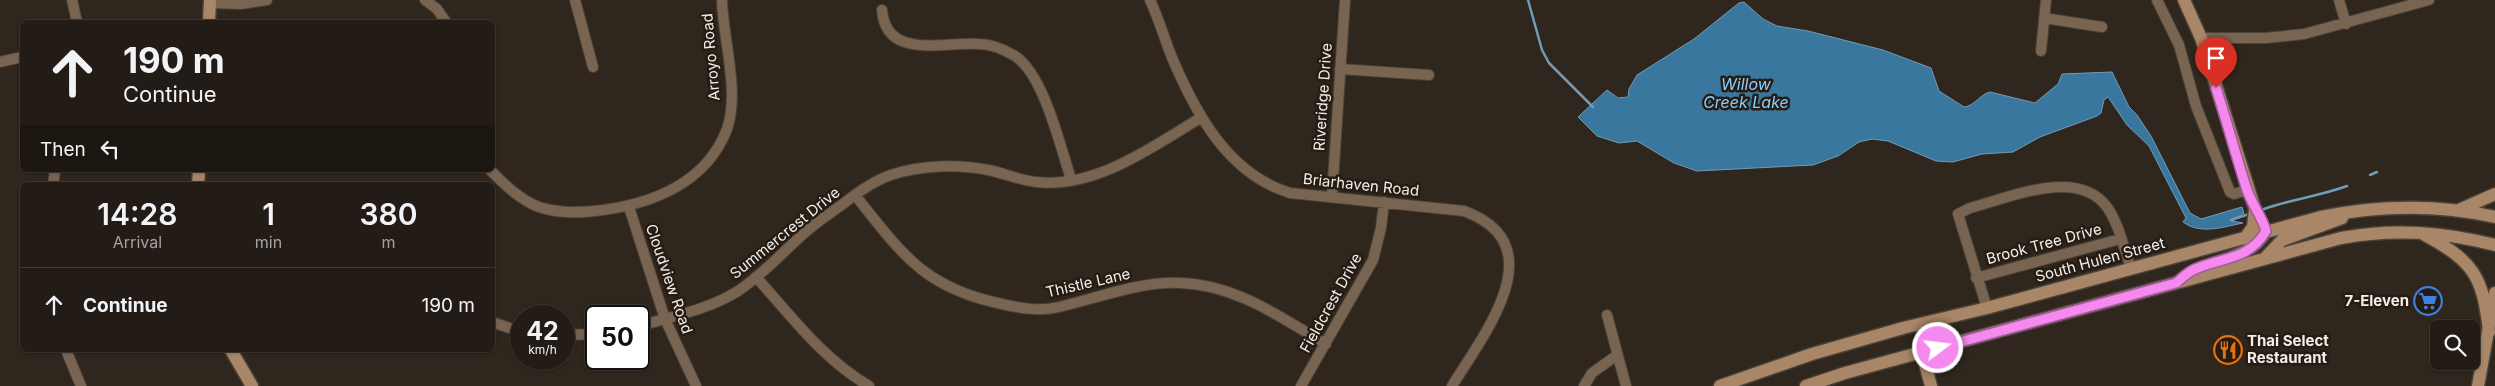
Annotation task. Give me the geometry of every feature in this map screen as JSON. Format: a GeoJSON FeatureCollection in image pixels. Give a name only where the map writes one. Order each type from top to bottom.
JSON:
{"type":"FeatureCollection","features":[{"type":"Feature","properties":{"kind":"main road"},"geometry":{"type":"LineString","coordinates":[[2184,0],[2201,38],[2255,209],[2253,228],[2255,237],[2271,254]]}},
{"type":"Feature","properties":{"kind":"main road"},"geometry":{"type":"LineString","coordinates":[[209,20],[210,2]]}},
{"type":"Feature","properties":{"kind":"main road"},"geometry":{"type":"LineString","coordinates":[[2456,210],[2476,204],[2495,194]]}},
{"type":"Feature","properties":{"kind":"main road","name":"South Hulen Street"},"geometry":{"type":"LineString","coordinates":[[1720,386],[1812,354],[1918,324],[1987,308],[2131,268],[2255,237],[2321,217],[2358,210],[2416,207],[2456,210],[2495,216]]}},
{"type":"Feature","properties":{"kind":"main road"},"geometry":{"type":"LineString","coordinates":[[2176,283],[2194,269],[2243,253],[2255,237],[2261,214],[2255,209]]}},
{"type":"Feature","properties":{"kind":"main road"},"geometry":{"type":"LineString","coordinates":[[2271,254],[2286,238],[2331,223],[2358,210]]}},
{"type":"Feature","properties":{"kind":"main road"},"geometry":{"type":"LineString","coordinates":[[2419,231],[2455,252],[2477,278],[2485,297],[2489,332]]}},
{"type":"Feature","properties":{"kind":"main road"},"geometry":{"type":"LineString","coordinates":[[1806,386],[2176,283],[2271,254],[2356,235],[2419,231],[2463,237],[2495,245]]}},
{"type":"Feature","properties":{"kind":"main road"},"geometry":{"type":"LineString","coordinates":[[2478,386],[2495,294]]}},
{"type":"Feature","properties":{"kind":"main road"},"geometry":{"type":"LineString","coordinates":[[232,352],[252,386]]}},
{"type":"Feature","properties":{"kind":"main road"},"geometry":{"type":"LineString","coordinates":[[1922,353],[1931,386]]}},
{"type":"Feature","properties":{"kind":"street"},"geometry":{"type":"LineString","coordinates":[[72,0],[77,20]]}},
{"type":"Feature","properties":{"kind":"street"},"geometry":{"type":"LineString","coordinates":[[210,2],[241,4],[267,0]]}},
{"type":"Feature","properties":{"kind":"street"},"geometry":{"type":"LineString","coordinates":[[425,0],[437,8],[445,20]]}},
{"type":"Feature","properties":{"kind":"street"},"geometry":{"type":"LineString","coordinates":[[575,0],[593,67]]}},
{"type":"Feature","properties":{"kind":"street","name":"Arroyo Road"},"geometry":{"type":"LineString","coordinates":[[492,172],[519,196],[538,206],[563,213],[584,213],[629,207],[663,196],[683,183],[707,160],[721,142],[727,127],[732,90],[723,31],[722,0]]}},
{"type":"Feature","properties":{"kind":"street","name":"Riveridge Drive"},"geometry":{"type":"LineString","coordinates":[[1332,196],[1345,0]]}},
{"type":"Feature","properties":{"kind":"street"},"geometry":{"type":"LineString","coordinates":[[2041,51],[2046,0]]}},
{"type":"Feature","properties":{"kind":"street"},"geometry":{"type":"LineString","coordinates":[[2157,0],[2179,45],[2196,106],[2230,192],[2234,194],[2248,190]]}},
{"type":"Feature","properties":{"kind":"street"},"geometry":{"type":"LineString","coordinates":[[2339,0],[2346,24]]}},
{"type":"Feature","properties":{"kind":"street"},"geometry":{"type":"LineString","coordinates":[[2201,38],[2285,36],[2346,24],[2429,0]]}},
{"type":"Feature","properties":{"kind":"street","name":"Briarhaven Road"},"geometry":{"type":"LineString","coordinates":[[1152,1],[1173,60],[1202,117],[1230,155],[1248,172],[1269,186],[1290,193],[1464,211],[1478,216],[1489,224],[1505,245],[1511,271],[1505,292],[1495,315],[1452,386]]}},
{"type":"Feature","properties":{"kind":"street"},"geometry":{"type":"LineString","coordinates":[[882,10],[885,28],[900,41],[912,45],[982,44],[996,47],[1015,56],[1029,69],[1039,86],[1071,179]]}},
{"type":"Feature","properties":{"kind":"street"},"geometry":{"type":"LineString","coordinates":[[2044,18],[2102,27]]}},
{"type":"Feature","properties":{"kind":"street"},"geometry":{"type":"LineString","coordinates":[[0,62],[20,58]]}},
{"type":"Feature","properties":{"kind":"street"},"geometry":{"type":"LineString","coordinates":[[1340,69],[1429,75]]}},
{"type":"Feature","properties":{"kind":"street","name":"Summercrest Drive"},"geometry":{"type":"LineString","coordinates":[[650,323],[737,292],[802,235],[855,195],[892,174],[932,168],[962,167],[988,170],[1036,182],[1071,179],[1103,171],[1124,162],[1202,117]]}},
{"type":"Feature","properties":{"kind":"street"},"geometry":{"type":"LineString","coordinates":[[1987,308],[1976,278],[1958,214],[1970,208],[2047,188],[2071,187],[2088,192],[2107,207],[2115,221],[2131,268]]}},
{"type":"Feature","properties":{"kind":"street","name":"Thistle Lane"},"geometry":{"type":"LineString","coordinates":[[855,195],[914,265],[949,288],[981,300],[1035,309],[1056,308],[1143,286],[1180,283],[1216,288],[1254,302],[1326,344]]}},
{"type":"Feature","properties":{"kind":"street","name":"Fieldcrest Drive"},"geometry":{"type":"LineString","coordinates":[[1301,386],[1373,260],[1378,242],[1384,202]]}},
{"type":"Feature","properties":{"kind":"street","name":"Cloudview Road"},"geometry":{"type":"LineString","coordinates":[[629,207],[664,319],[696,386]]}},
{"type":"Feature","properties":{"kind":"street","name":"Brook Tree Drive"},"geometry":{"type":"LineString","coordinates":[[1976,278],[2120,239]]}},
{"type":"Feature","properties":{"kind":"street"},"geometry":{"type":"LineString","coordinates":[[756,277],[826,355],[846,373],[868,386]]}},
{"type":"Feature","properties":{"kind":"street"},"geometry":{"type":"LineString","coordinates":[[1607,315],[1626,386]]}},
{"type":"Feature","properties":{"kind":"street"},"geometry":{"type":"LineString","coordinates":[[495,323],[510,328]]}},
{"type":"Feature","properties":{"kind":"street"},"geometry":{"type":"LineString","coordinates":[[67,352],[81,386]]}},
{"type":"Feature","properties":{"kind":"street"},"geometry":{"type":"LineString","coordinates":[[1584,386],[1592,373],[1617,354]]}},
{"type":"Feature","properties":{"kind":"water","name":"Willow Creek Lake"},"geometry":{"type":"Polygon","coordinates":[[[1744,2],[1763,19],[1777,26],[1808,31],[1883,50],[1931,68],[1939,91],[1964,107],[1971,105],[1990,92],[2035,103],[2058,84],[2062,74],[2112,72],[2129,107],[2137,115],[2151,136],[2190,213],[2201,219],[2242,207],[2244,213],[2232,221],[2243,223],[2204,229],[2190,226],[2183,222],[2186,218],[2149,146],[2127,125],[2108,97],[2104,100],[2101,113],[2097,116],[2040,137],[2013,152],[1982,154],[1953,162],[1936,161],[1888,141],[1872,139],[1859,142],[1838,156],[1813,165],[1697,171],[1674,163],[1637,141],[1619,143],[1597,136],[1578,117],[1607,90],[1618,98],[1628,97],[1629,89],[1637,75],[1694,39],[1739,3],[1744,2]]]}},
{"type":"Feature","properties":{"kind":"waterway"},"geometry":{"type":"LineString","coordinates":[[1528,0],[1542,50],[1549,63],[1593,107]]}},
{"type":"Feature","properties":{"kind":"waterway"},"geometry":{"type":"LineString","coordinates":[[2370,175],[2377,172]]}},
{"type":"Feature","properties":{"kind":"waterway"},"geometry":{"type":"LineString","coordinates":[[2264,209],[2347,186]]}},
{"type":"Feature","properties":{"kind":"waterway"},"geometry":{"type":"LineString","coordinates":[[2231,220],[2249,214]]}},
{"type":"Feature","properties":{"kind":"place","name":"7-Eleven"},"geometry":{"type":"Point","coordinates":[2428,301]}},
{"type":"Feature","properties":{"kind":"place","name":"Thai Select Restaurant"},"geometry":{"type":"Point","coordinates":[2228,350]}},
{"type":"Feature","properties":{"kind":"route"},"geometry":{"type":"LineString","coordinates":[[1938,348],[2176,283],[2194,269],[2238,256],[2257,245],[2266,231],[2261,214],[2255,209],[2248,190],[2216,88]]}}]}
